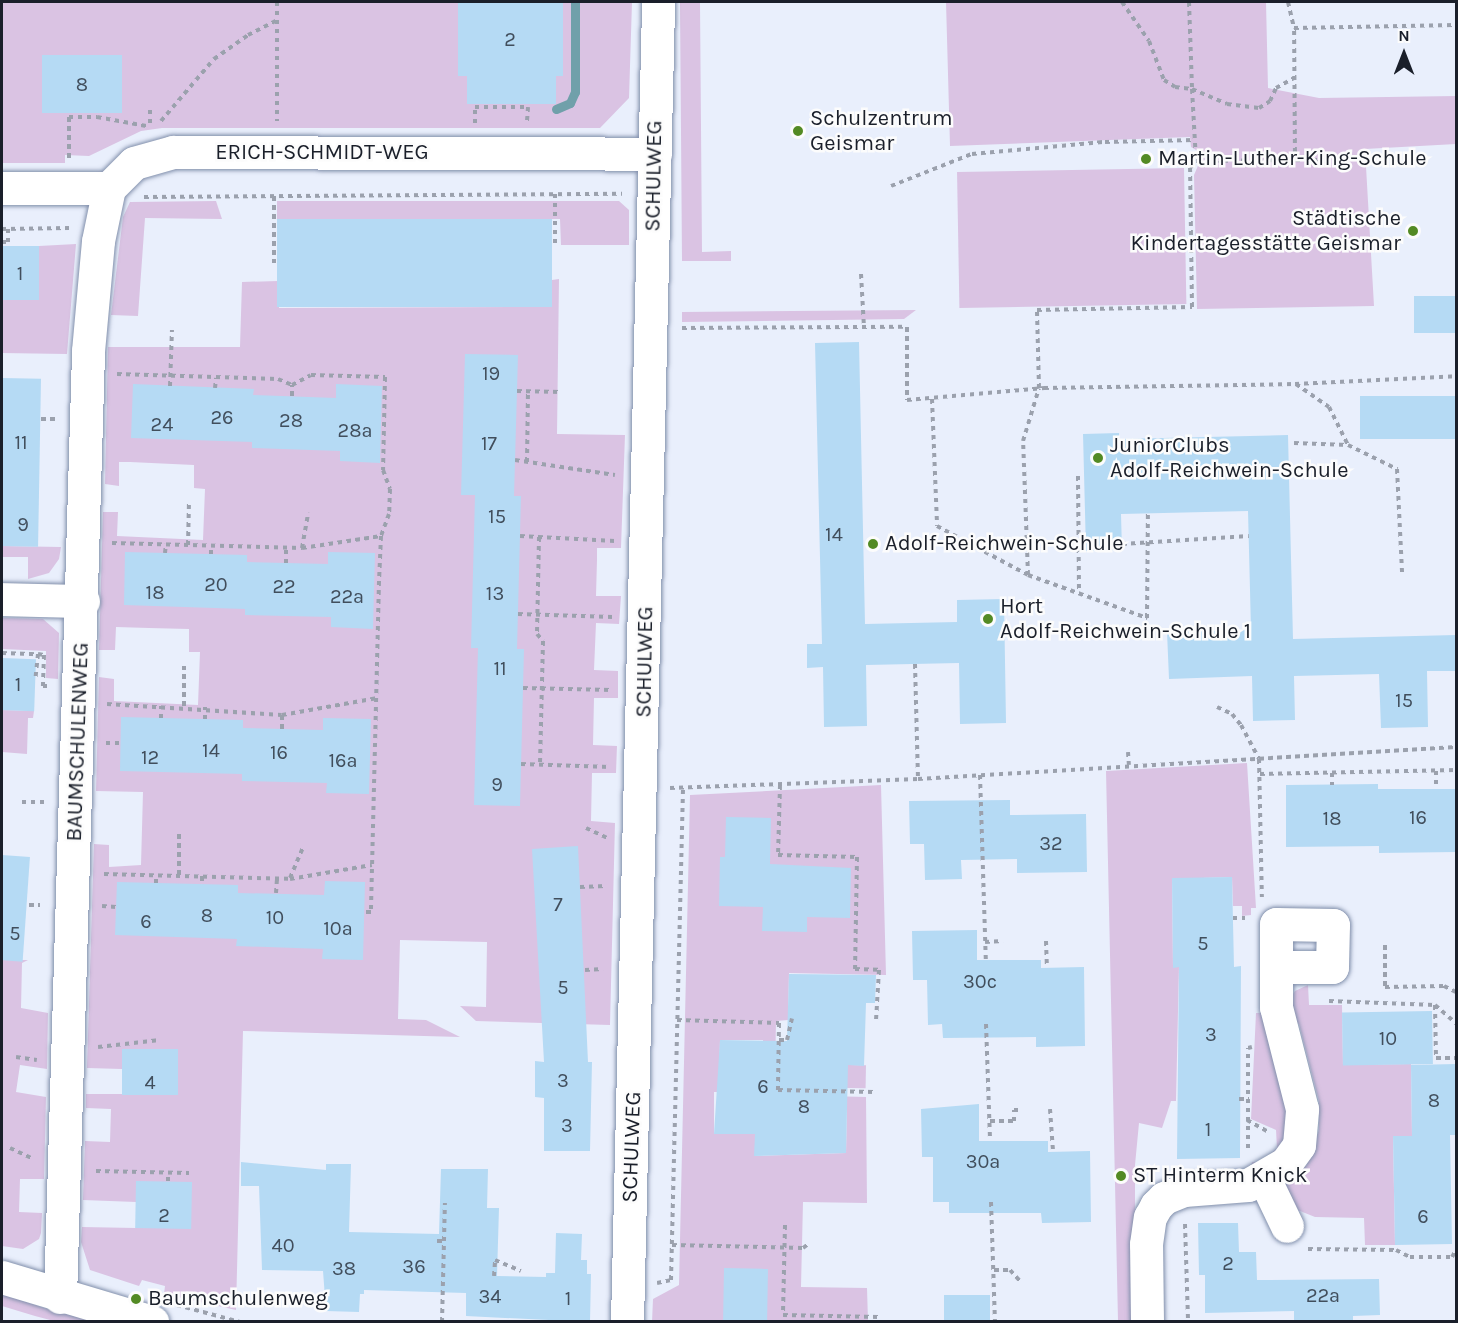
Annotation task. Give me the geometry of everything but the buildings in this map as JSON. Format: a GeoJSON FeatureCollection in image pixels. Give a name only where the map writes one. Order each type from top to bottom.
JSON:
{"type":"FeatureCollection","features":[{"type":"Feature","properties":{"kind":"street","name":"SCHULWEG"},"geometry":{"type":"LineString","coordinates":[[627,1306],[642,788],[658,2]]}},
{"type":"Feature","properties":{"kind":"street","name":"ERICH-SCHMIDT-WEG"},"geometry":{"type":"LineString","coordinates":[[109,188],[134,163],[152,155],[655,154]]}},
{"type":"Feature","properties":{"kind":"street"},"geometry":{"type":"LineString","coordinates":[[2,188],[109,188]]}},
{"type":"Feature","properties":{"kind":"street","name":"BAUMSCHULENWEG"},"geometry":{"type":"LineString","coordinates":[[60,1297],[83,601],[87,374],[98,241],[109,188]]}},
{"type":"Feature","properties":{"kind":"street"},"geometry":{"type":"LineString","coordinates":[[2,599],[83,601]]}},
{"type":"Feature","properties":{"kind":"street"},"geometry":{"type":"LineString","coordinates":[[1147,1322],[1146,1244],[1150,1218],[1164,1198],[1184,1190],[1256,1181],[1286,1163],[1299,1145],[1302,1109],[1276,1007],[1276,967],[1269,921],[1333,925],[1332,967],[1276,967]]}},
{"type":"Feature","properties":{"kind":"street"},"geometry":{"type":"LineString","coordinates":[[1256,1181],[1287,1227]]}},
{"type":"Feature","properties":{"kind":"street"},"geometry":{"type":"LineString","coordinates":[[2,1277],[60,1297],[152,1322]]}},
{"type":"Feature","properties":{"kind":"path"},"geometry":{"type":"LineString","coordinates":[[277,2],[277,153]]}},
{"type":"Feature","properties":{"kind":"path"},"geometry":{"type":"LineString","coordinates":[[1122,2],[1149,41],[1164,80],[1175,87],[1192,89],[1227,104],[1259,108],[1270,101],[1276,88],[1294,78]]}},
{"type":"Feature","properties":{"kind":"path"},"geometry":{"type":"LineString","coordinates":[[1028,575],[1023,441],[1042,388],[1037,310],[1192,307],[1190,168],[1196,161],[1189,2]]}},
{"type":"Feature","properties":{"kind":"path"},"geometry":{"type":"LineString","coordinates":[[1288,2],[1294,28],[1295,161]]}},
{"type":"Feature","properties":{"kind":"path"},"geometry":{"type":"LineString","coordinates":[[150,110],[152,132],[214,59],[248,35],[277,20]]}},
{"type":"Feature","properties":{"kind":"path"},"geometry":{"type":"LineString","coordinates":[[1294,28],[1456,25]]}},
{"type":"Feature","properties":{"kind":"path"},"geometry":{"type":"LineString","coordinates":[[891,186],[972,154],[1105,142],[1195,140]]}},
{"type":"Feature","properties":{"kind":"path"},"geometry":{"type":"LineString","coordinates":[[1196,161],[1319,160]]}},
{"type":"Feature","properties":{"kind":"path"},"geometry":{"type":"LineString","coordinates":[[1184,168],[1190,168]]}},
{"type":"Feature","properties":{"kind":"path"},"geometry":{"type":"LineString","coordinates":[[109,188],[129,197],[654,194]]}},
{"type":"Feature","properties":{"kind":"path"},"geometry":{"type":"LineString","coordinates":[[555,194],[555,245]]}},
{"type":"Feature","properties":{"kind":"path"},"geometry":{"type":"LineString","coordinates":[[274,196],[274,264]]}},
{"type":"Feature","properties":{"kind":"path"},"geometry":{"type":"LineString","coordinates":[[2,242],[8,242],[8,229]]}},
{"type":"Feature","properties":{"kind":"path"},"geometry":{"type":"LineString","coordinates":[[861,274],[864,327]]}},
{"type":"Feature","properties":{"kind":"path"},"geometry":{"type":"LineString","coordinates":[[651,328],[907,327],[907,399],[932,399],[1042,388],[1295,384],[1456,376]]}},
{"type":"Feature","properties":{"kind":"path"},"geometry":{"type":"LineString","coordinates":[[170,386],[172,330]]}},
{"type":"Feature","properties":{"kind":"path"},"geometry":{"type":"LineString","coordinates":[[87,374],[278,379],[292,385]]}},
{"type":"Feature","properties":{"kind":"path"},"geometry":{"type":"LineString","coordinates":[[292,385],[311,375],[385,377],[383,470],[390,489],[389,514],[381,536],[377,581],[377,698],[373,745],[371,912],[365,912]]}},
{"type":"Feature","properties":{"kind":"path"},"geometry":{"type":"LineString","coordinates":[[215,387],[216,378]]}},
{"type":"Feature","properties":{"kind":"path"},"geometry":{"type":"LineString","coordinates":[[1295,384],[1329,406],[1348,445]]}},
{"type":"Feature","properties":{"kind":"path"},"geometry":{"type":"LineString","coordinates":[[292,385],[292,396]]}},
{"type":"Feature","properties":{"kind":"path"},"geometry":{"type":"LineString","coordinates":[[517,390],[561,392]]}},
{"type":"Feature","properties":{"kind":"path"},"geometry":{"type":"LineString","coordinates":[[527,462],[528,391]]}},
{"type":"Feature","properties":{"kind":"path"},"geometry":{"type":"LineString","coordinates":[[932,399],[937,526],[1028,575],[1079,591],[1147,618],[1148,513]]}},
{"type":"Feature","properties":{"kind":"path"},"geometry":{"type":"LineString","coordinates":[[1294,442],[1348,445],[1397,469],[1402,573]]}},
{"type":"Feature","properties":{"kind":"path"},"geometry":{"type":"LineString","coordinates":[[515,460],[648,480]]}},
{"type":"Feature","properties":{"kind":"path"},"geometry":{"type":"LineString","coordinates":[[1078,476],[1079,591]]}},
{"type":"Feature","properties":{"kind":"path"},"geometry":{"type":"LineString","coordinates":[[188,545],[189,501]]}},
{"type":"Feature","properties":{"kind":"path"},"geometry":{"type":"LineString","coordinates":[[302,548],[308,513]]}},
{"type":"Feature","properties":{"kind":"path"},"geometry":{"type":"LineString","coordinates":[[84,543],[302,548],[381,536]]}},
{"type":"Feature","properties":{"kind":"path"},"geometry":{"type":"LineString","coordinates":[[520,536],[603,541]]}},
{"type":"Feature","properties":{"kind":"path"},"geometry":{"type":"LineString","coordinates":[[1122,544],[1249,536]]}},
{"type":"Feature","properties":{"kind":"path"},"geometry":{"type":"LineString","coordinates":[[539,537],[537,634],[543,641],[540,765]]}},
{"type":"Feature","properties":{"kind":"path"},"geometry":{"type":"LineString","coordinates":[[165,553],[166,544]]}},
{"type":"Feature","properties":{"kind":"path"},"geometry":{"type":"LineString","coordinates":[[211,545],[211,554]]}},
{"type":"Feature","properties":{"kind":"path"},"geometry":{"type":"LineString","coordinates":[[286,548],[286,563]]}},
{"type":"Feature","properties":{"kind":"path"},"geometry":{"type":"LineString","coordinates":[[518,614],[620,617]]}},
{"type":"Feature","properties":{"kind":"path"},"geometry":{"type":"LineString","coordinates":[[2,653],[38,654],[35,681]]}},
{"type":"Feature","properties":{"kind":"path"},"geometry":{"type":"LineString","coordinates":[[184,664],[184,706]]}},
{"type":"Feature","properties":{"kind":"path"},"geometry":{"type":"LineString","coordinates":[[915,664],[918,779]]}},
{"type":"Feature","properties":{"kind":"path"},"geometry":{"type":"LineString","coordinates":[[523,688],[597,690]]}},
{"type":"Feature","properties":{"kind":"path"},"geometry":{"type":"LineString","coordinates":[[79,704],[205,707],[282,715],[377,698]]}},
{"type":"Feature","properties":{"kind":"path"},"geometry":{"type":"LineString","coordinates":[[161,706],[161,718]]}},
{"type":"Feature","properties":{"kind":"path"},"geometry":{"type":"LineString","coordinates":[[205,707],[205,719]]}},
{"type":"Feature","properties":{"kind":"path"},"geometry":{"type":"LineString","coordinates":[[1217,707],[1232,714],[1241,725],[1259,759],[1269,921],[1233,918]]}},
{"type":"Feature","properties":{"kind":"path"},"geometry":{"type":"LineString","coordinates":[[282,715],[282,729]]}},
{"type":"Feature","properties":{"kind":"path"},"geometry":{"type":"LineString","coordinates":[[642,788],[918,779],[1456,747]]}},
{"type":"Feature","properties":{"kind":"path"},"geometry":{"type":"LineString","coordinates":[[1128,752],[1129,765]]}},
{"type":"Feature","properties":{"kind":"path"},"geometry":{"type":"LineString","coordinates":[[521,764],[616,767]]}},
{"type":"Feature","properties":{"kind":"path"},"geometry":{"type":"LineString","coordinates":[[1260,774],[1456,770]]}},
{"type":"Feature","properties":{"kind":"path"},"geometry":{"type":"LineString","coordinates":[[1436,771],[1436,789]]}},
{"type":"Feature","properties":{"kind":"path"},"geometry":{"type":"LineString","coordinates":[[1332,773],[1332,785]]}},
{"type":"Feature","properties":{"kind":"path"},"geometry":{"type":"LineString","coordinates":[[980,775],[986,961]]}},
{"type":"Feature","properties":{"kind":"path"},"geometry":{"type":"LineString","coordinates":[[780,785],[778,855],[858,857],[855,969],[879,970],[876,1020]]}},
{"type":"Feature","properties":{"kind":"path"},"geometry":{"type":"LineString","coordinates":[[627,1306],[671,1280],[683,788]]}},
{"type":"Feature","properties":{"kind":"path"},"geometry":{"type":"LineString","coordinates":[[178,875],[179,831]]}},
{"type":"Feature","properties":{"kind":"path"},"geometry":{"type":"LineString","coordinates":[[290,879],[303,848]]}},
{"type":"Feature","properties":{"kind":"path"},"geometry":{"type":"LineString","coordinates":[[74,873],[290,879],[372,865]]}},
{"type":"Feature","properties":{"kind":"path"},"geometry":{"type":"LineString","coordinates":[[156,875],[156,883]]}},
{"type":"Feature","properties":{"kind":"path"},"geometry":{"type":"LineString","coordinates":[[202,876],[202,884]]}},
{"type":"Feature","properties":{"kind":"path"},"geometry":{"type":"LineString","coordinates":[[276,893],[277,878]]}},
{"type":"Feature","properties":{"kind":"path"},"geometry":{"type":"LineString","coordinates":[[1245,918],[1245,930]]}},
{"type":"Feature","properties":{"kind":"path"},"geometry":{"type":"LineString","coordinates":[[986,942],[1003,941]]}},
{"type":"Feature","properties":{"kind":"path"},"geometry":{"type":"LineString","coordinates":[[1046,941],[1047,968]]}},
{"type":"Feature","properties":{"kind":"path"},"geometry":{"type":"LineString","coordinates":[[1385,945],[1385,987],[1444,986],[1456,992]]}},
{"type":"Feature","properties":{"kind":"path"},"geometry":{"type":"LineString","coordinates":[[1321,967],[1321,1001],[1435,1005],[1456,1023]]}},
{"type":"Feature","properties":{"kind":"path"},"geometry":{"type":"LineString","coordinates":[[1435,1005],[1436,1058],[1456,1058]]}},
{"type":"Feature","properties":{"kind":"path"},"geometry":{"type":"LineString","coordinates":[[779,1040],[787,1040],[792,1019]]}},
{"type":"Feature","properties":{"kind":"path"},"geometry":{"type":"LineString","coordinates":[[677,1020],[779,1023],[778,1090],[874,1092]]}},
{"type":"Feature","properties":{"kind":"path"},"geometry":{"type":"LineString","coordinates":[[986,1024],[990,1142]]}},
{"type":"Feature","properties":{"kind":"path"},"geometry":{"type":"LineString","coordinates":[[1252,1039],[1252,1049],[1248,1048],[1249,1099],[1256,1181]]}},
{"type":"Feature","properties":{"kind":"path"},"geometry":{"type":"LineString","coordinates":[[68,1052],[131,1041],[160,1040]]}},
{"type":"Feature","properties":{"kind":"path"},"geometry":{"type":"LineString","coordinates":[[1239,1100],[1249,1099]]}},
{"type":"Feature","properties":{"kind":"path"},"geometry":{"type":"LineString","coordinates":[[1050,1109],[1053,1151]]}},
{"type":"Feature","properties":{"kind":"path"},"geometry":{"type":"LineString","coordinates":[[990,1121],[1014,1121],[1014,1110],[1021,1110]]}},
{"type":"Feature","properties":{"kind":"path"},"geometry":{"type":"LineString","coordinates":[[64,1172],[189,1173]]}},
{"type":"Feature","properties":{"kind":"path"},"geometry":{"type":"LineString","coordinates":[[168,1173],[168,1181]]}},
{"type":"Feature","properties":{"kind":"path"},"geometry":{"type":"LineString","coordinates":[[1184,1190],[1188,1322]]}},
{"type":"Feature","properties":{"kind":"path"},"geometry":{"type":"LineString","coordinates":[[991,1202],[995,1322]]}},
{"type":"Feature","properties":{"kind":"path"},"geometry":{"type":"LineString","coordinates":[[442,1322],[445,1203]]}},
{"type":"Feature","properties":{"kind":"path"},"geometry":{"type":"LineString","coordinates":[[785,1226],[783,1315],[878,1317]]}},
{"type":"Feature","properties":{"kind":"path"},"geometry":{"type":"LineString","coordinates":[[1287,1227],[1295,1249],[1396,1250],[1410,1257],[1452,1257],[1456,1250]]}},
{"type":"Feature","properties":{"kind":"path"},"geometry":{"type":"LineString","coordinates":[[437,1241],[444,1241]]}},
{"type":"Feature","properties":{"kind":"path"},"geometry":{"type":"LineString","coordinates":[[672,1245],[784,1248],[807,1245]]}},
{"type":"Feature","properties":{"kind":"path"},"geometry":{"type":"LineString","coordinates":[[494,1276],[495,1260],[521,1270]]}},
{"type":"Feature","properties":{"kind":"path"},"geometry":{"type":"LineString","coordinates":[[994,1269],[1010,1269],[1020,1281]]}},
{"type":"Feature","properties":{"kind":"shaded area"},"geometry":{"type":"Polygon","coordinates":[[[2,2],[632,2],[629,98],[600,128],[162,128],[141,131],[89,156],[65,155],[65,163],[2,163],[2,2]]]}},
{"type":"Feature","properties":{"kind":"shaded area"},"geometry":{"type":"Polygon","coordinates":[[[680,2],[700,2],[702,252],[731,251],[731,261],[682,261],[680,2]]]}},
{"type":"Feature","properties":{"kind":"shaded area"},"geometry":{"type":"Polygon","coordinates":[[[946,2],[1266,2],[1268,88],[1319,98],[1456,96],[1456,144],[1365,149],[1374,306],[1197,309],[1194,175],[1203,154],[1191,147],[1190,137],[950,146],[946,2]]]}},
{"type":"Feature","properties":{"kind":"shaded area"},"geometry":{"type":"Polygon","coordinates":[[[1184,168],[1186,304],[959,308],[957,172],[1184,168]]]}},
{"type":"Feature","properties":{"kind":"shaded area"},"geometry":{"type":"Polygon","coordinates":[[[216,201],[222,219],[145,218],[138,316],[111,315],[123,217],[130,202],[216,201]]]}},
{"type":"Feature","properties":{"kind":"shaded area"},"geometry":{"type":"Polygon","coordinates":[[[277,201],[619,201],[629,210],[629,245],[561,245],[560,219],[277,220],[277,201]]]}},
{"type":"Feature","properties":{"kind":"shaded area"},"geometry":{"type":"Polygon","coordinates":[[[76,244],[67,354],[2,353],[2,300],[39,300],[39,246],[76,244]]]}},
{"type":"Feature","properties":{"kind":"shaded area"},"geometry":{"type":"Polygon","coordinates":[[[559,279],[557,434],[625,435],[621,548],[597,548],[596,596],[621,596],[619,624],[596,623],[594,670],[618,671],[618,698],[594,698],[593,745],[617,746],[616,773],[592,773],[591,821],[615,823],[610,1025],[476,1021],[460,1006],[486,1007],[487,942],[400,940],[398,1019],[426,1020],[460,1037],[243,1031],[236,1310],[164,1294],[165,1286],[142,1280],[139,1286],[90,1270],[81,1242],[82,1227],[136,1228],[136,1202],[83,1200],[85,1141],[110,1142],[111,1109],[86,1108],[86,1094],[122,1094],[122,1069],[87,1068],[94,844],[109,845],[109,867],[141,865],[143,792],[96,791],[99,677],[114,679],[114,701],[198,705],[200,652],[189,652],[189,629],[116,627],[115,650],[99,650],[103,512],[118,512],[117,536],[203,540],[205,489],[194,488],[194,465],[119,462],[119,486],[105,484],[108,347],[240,347],[242,282],[278,281],[279,308],[552,307],[552,280],[559,279]]]}},
{"type":"Feature","properties":{"kind":"shaded area"},"geometry":{"type":"Polygon","coordinates":[[[916,310],[904,319],[682,322],[682,312],[916,310]]]}},
{"type":"Feature","properties":{"kind":"shaded area"},"geometry":{"type":"Polygon","coordinates":[[[2,546],[61,547],[59,559],[49,573],[28,579],[28,557],[2,557],[2,546]]]}},
{"type":"Feature","properties":{"kind":"shaded area"},"geometry":{"type":"Polygon","coordinates":[[[2,618],[43,619],[59,633],[58,679],[46,678],[46,651],[2,649],[2,618]]]}},
{"type":"Feature","properties":{"kind":"shaded area"},"geometry":{"type":"Polygon","coordinates":[[[2,710],[34,711],[33,718],[28,718],[27,754],[2,752],[2,710]]]}},
{"type":"Feature","properties":{"kind":"shaded area"},"geometry":{"type":"Polygon","coordinates":[[[1247,763],[1256,908],[1251,908],[1251,915],[1242,916],[1242,906],[1233,906],[1232,877],[1172,879],[1173,967],[1179,967],[1176,1101],[1171,1101],[1162,1128],[1139,1123],[1135,1165],[1135,1321],[1118,1321],[1106,771],[1247,763]]]}},
{"type":"Feature","properties":{"kind":"shaded area"},"geometry":{"type":"Polygon","coordinates":[[[881,785],[886,975],[789,973],[788,1020],[776,1021],[775,1076],[763,1076],[763,1040],[720,1040],[719,1092],[714,1092],[714,1134],[755,1134],[755,1156],[846,1153],[847,1107],[827,1106],[827,1096],[866,1097],[867,1203],[803,1202],[801,1287],[867,1288],[868,1321],[652,1322],[653,1299],[679,1285],[690,795],[881,785]]]}},
{"type":"Feature","properties":{"kind":"shaded area"},"geometry":{"type":"Polygon","coordinates":[[[2,960],[28,960],[22,963],[21,1008],[48,1013],[47,1069],[20,1065],[16,1092],[46,1097],[44,1179],[20,1179],[19,1212],[42,1213],[41,1233],[39,1239],[23,1249],[2,1246],[2,960]]]}},
{"type":"Feature","properties":{"kind":"shaded area"},"geometry":{"type":"Polygon","coordinates":[[[1308,985],[1309,1005],[1342,1005],[1343,1065],[1411,1064],[1412,1136],[1393,1136],[1395,1245],[1365,1245],[1364,1218],[1315,1217],[1290,1207],[1282,1181],[1296,1165],[1306,1166],[1319,1130],[1319,1101],[1299,1024],[1289,1020],[1289,1000],[1295,991],[1308,985]]]}},
{"type":"Feature","properties":{"kind":"shaded area"},"geometry":{"type":"Polygon","coordinates":[[[1256,1013],[1265,1013],[1292,1115],[1282,1151],[1261,1169],[1251,1168],[1252,1162],[1261,1162],[1277,1148],[1276,1130],[1251,1119],[1256,1013]]]}},
{"type":"Feature","properties":{"kind":"shaded area"},"geometry":{"type":"Polygon","coordinates":[[[788,1064],[866,1065],[866,1088],[788,1087],[788,1064]]]}},
{"type":"Feature","properties":{"kind":"shaded area"},"geometry":{"type":"Polygon","coordinates":[[[2,1294],[47,1309],[95,1321],[54,1321],[35,1316],[2,1306],[2,1294]]]}},
{"type":"Feature","properties":{"kind":"waterway"},"geometry":{"type":"LineString","coordinates":[[556,109],[570,103],[575,92],[575,2]]}},
{"type":"Feature","properties":{"kind":"place","name":"Schulzentrum Geismar"},"geometry":{"type":"Point","coordinates":[798,131]}},
{"type":"Feature","properties":{"kind":"place","name":"Martin-Luther-King-Schule"},"geometry":{"type":"Point","coordinates":[1146,159]}},
{"type":"Feature","properties":{"kind":"place","name":"Städtische Kindertagesstätte Geismar"},"geometry":{"type":"Point","coordinates":[1413,231]}},
{"type":"Feature","properties":{"kind":"place","name":"JuniorClubs Adolf-Reichwein-Schule"},"geometry":{"type":"Point","coordinates":[1098,458]}},
{"type":"Feature","properties":{"kind":"place","name":"Adolf-Reichwein-Schule"},"geometry":{"type":"Point","coordinates":[873,544]}},
{"type":"Feature","properties":{"kind":"place","name":"Hort Adolf-Reichwein-Schule 1"},"geometry":{"type":"Point","coordinates":[988,619]}},
{"type":"Feature","properties":{"kind":"place","name":"ST Hinterm Knick"},"geometry":{"type":"Point","coordinates":[1121,1176]}},
{"type":"Feature","properties":{"kind":"place","name":"Baumschulenweg"},"geometry":{"type":"Point","coordinates":[136,1299]}}]}
